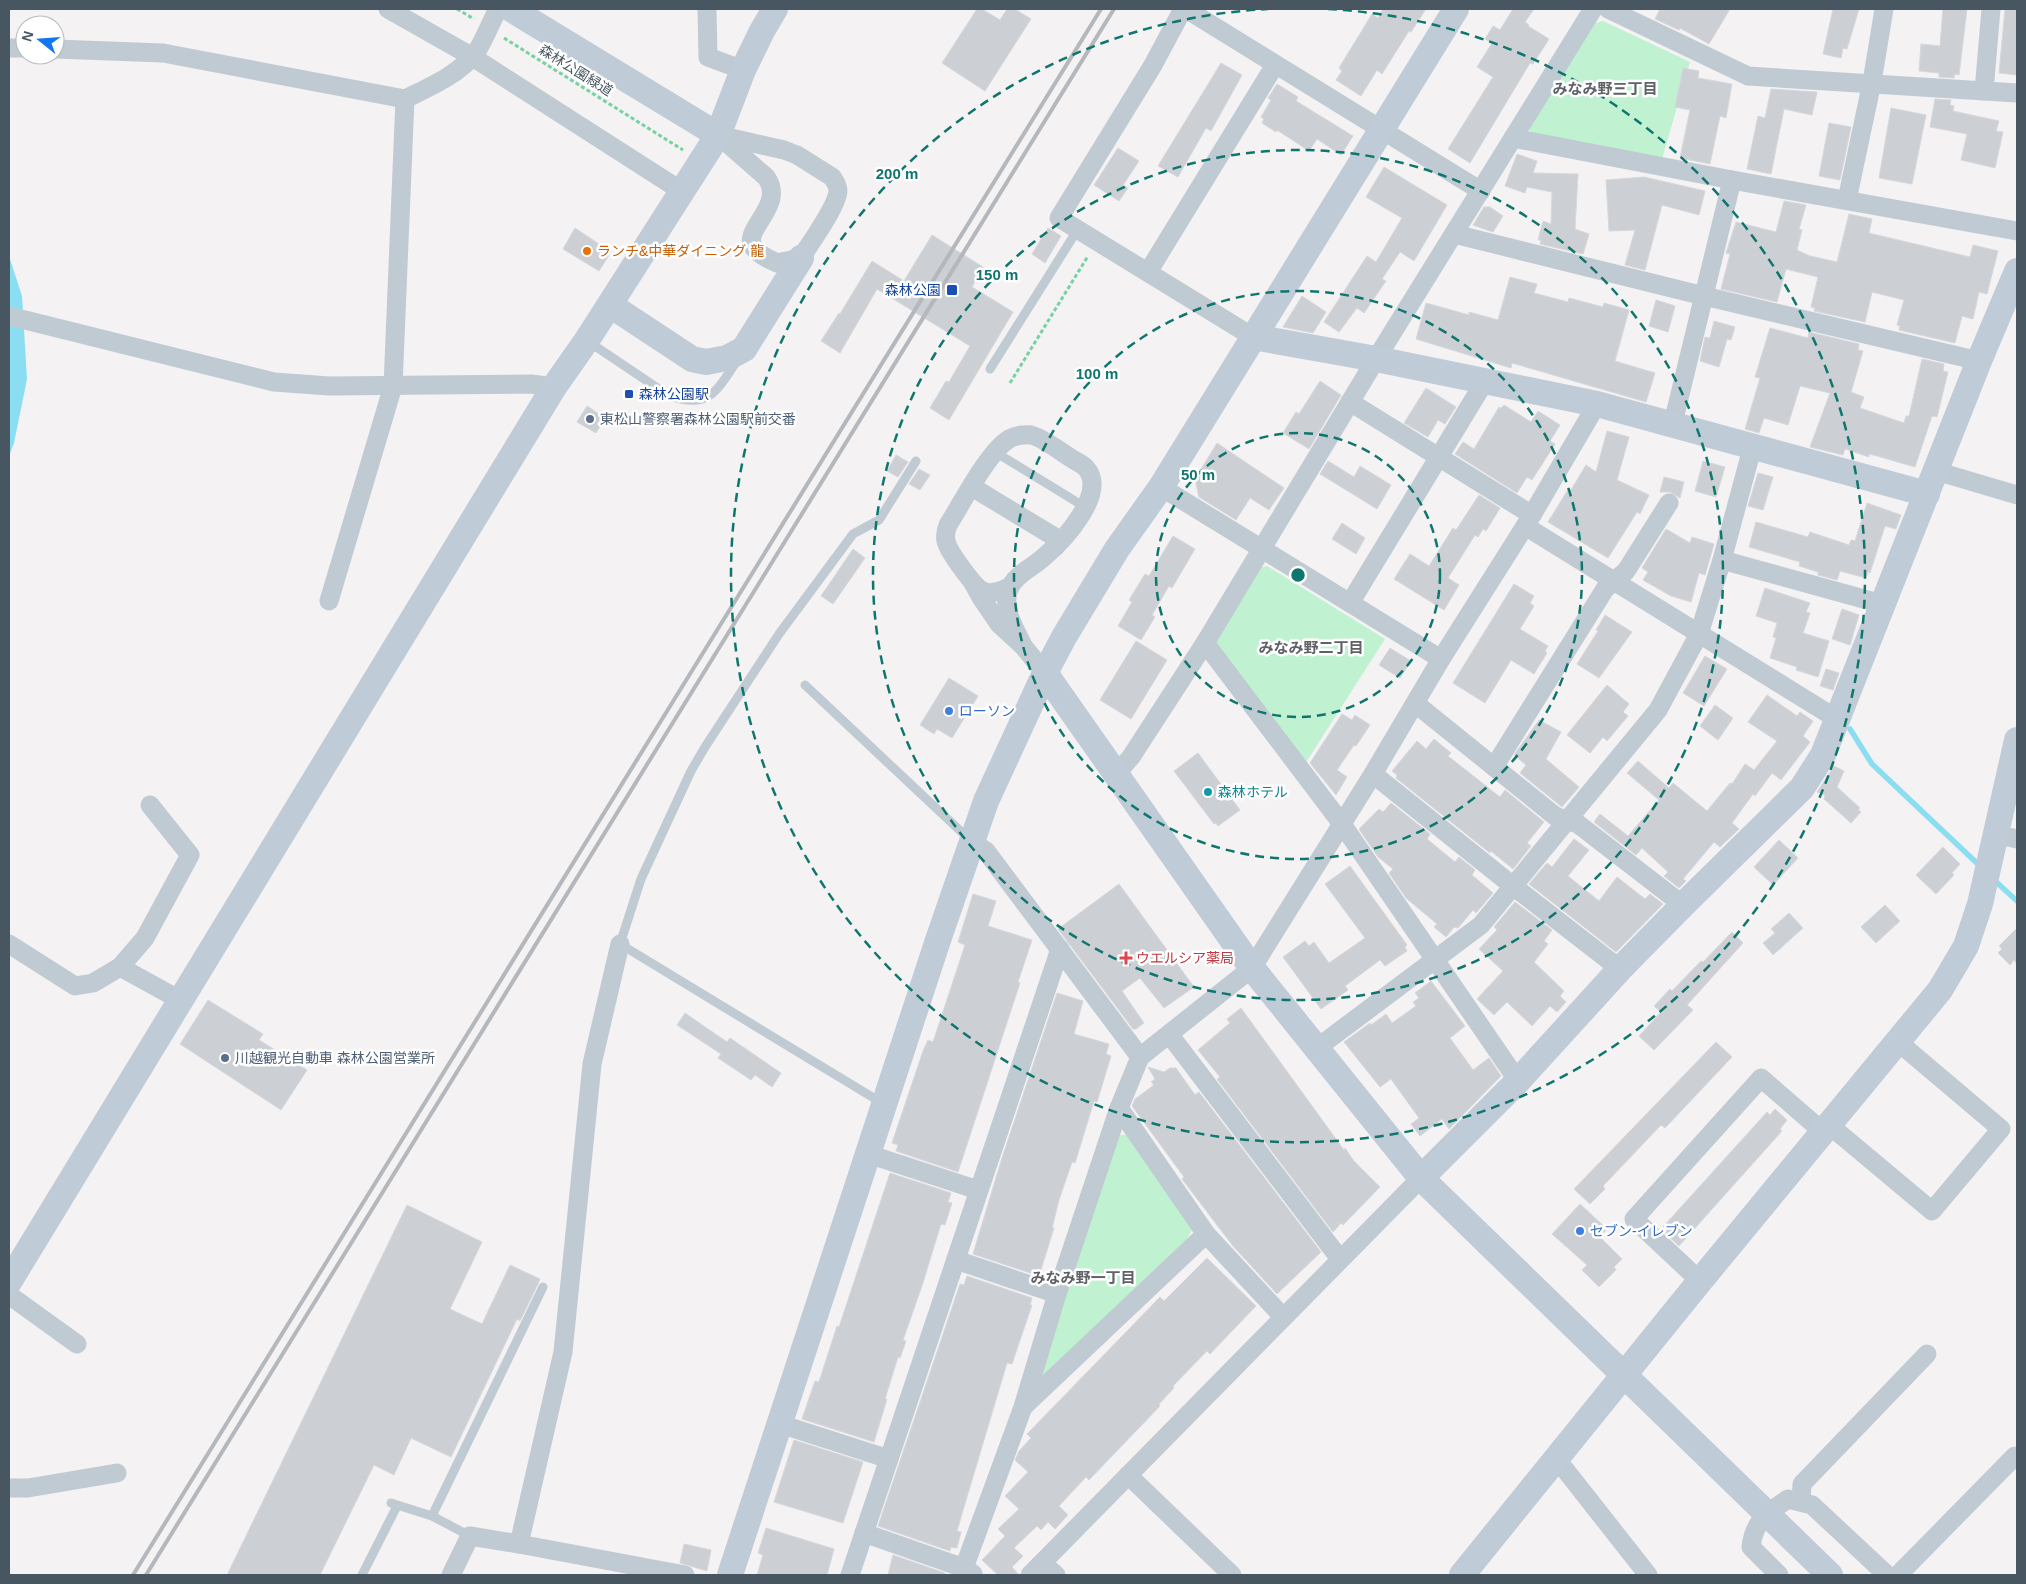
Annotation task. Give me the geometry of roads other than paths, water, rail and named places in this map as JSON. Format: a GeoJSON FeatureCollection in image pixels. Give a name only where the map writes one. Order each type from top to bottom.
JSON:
{"type":"FeatureCollection","features":[{"type":"Feature","properties":{"kind":"street"},"geometry":{"type":"LineString","coordinates":[[388,9],[471,56],[682,192]]}},
{"type":"Feature","properties":{"kind":"street"},"geometry":{"type":"LineString","coordinates":[[65,49],[163,53],[405,98],[434,85],[462,67],[476,51],[498,9]]}},
{"type":"Feature","properties":{"kind":"street"},"geometry":{"type":"LineString","coordinates":[[511,9],[718,135],[766,176],[772,189],[770,205],[750,240],[757,252],[787,269]]}},
{"type":"Feature","properties":{"kind":"street"},"geometry":{"type":"LineString","coordinates":[[707,9],[708,57],[742,70]]}},
{"type":"Feature","properties":{"kind":"street"},"geometry":{"type":"LineString","coordinates":[[9,1282],[554,387],[588,340],[718,135],[742,70],[775,9]]}},
{"type":"Feature","properties":{"kind":"street"},"geometry":{"type":"LineString","coordinates":[[1481,191],[1184,9],[1059,218],[1253,337],[1376,359],[1597,404],[1753,445],[1931,483],[2017,495]]}},
{"type":"Feature","properties":{"kind":"street"},"geometry":{"type":"LineString","coordinates":[[730,1575],[884,1104],[986,801],[1045,673],[1064,637],[1118,549],[1161,487],[1456,9]]}},
{"type":"Feature","properties":{"kind":"street"},"geometry":{"type":"LineString","coordinates":[[1115,775],[1131,757],[1205,642],[1376,359],[1593,9]]}},
{"type":"Feature","properties":{"kind":"street"},"geometry":{"type":"LineString","coordinates":[[1608,9],[1642,16],[1722,65],[1748,76],[1872,82],[2017,93]]}},
{"type":"Feature","properties":{"kind":"street"},"geometry":{"type":"LineString","coordinates":[[1846,200],[1872,82],[1884,9]]}},
{"type":"Feature","properties":{"kind":"street"},"geometry":{"type":"LineString","coordinates":[[1984,91],[1991,9]]}},
{"type":"Feature","properties":{"kind":"street"},"geometry":{"type":"LineString","coordinates":[[1148,272],[1275,65]]}},
{"type":"Feature","properties":{"kind":"street"},"geometry":{"type":"LineString","coordinates":[[329,601],[393,386],[405,98]]}},
{"type":"Feature","properties":{"kind":"street"},"geometry":{"type":"LineString","coordinates":[[610,305],[692,359],[706,362],[727,358],[744,349],[787,269],[835,203],[838,188],[832,177],[796,155],[784,150],[718,135]]}},
{"type":"Feature","properties":{"kind":"street"},"geometry":{"type":"LineString","coordinates":[[1513,138],[1732,180],[2017,231]]}},
{"type":"Feature","properties":{"kind":"street"},"geometry":{"type":"LineString","coordinates":[[1673,423],[1732,180]]}},
{"type":"Feature","properties":{"kind":"street"},"geometry":{"type":"LineString","coordinates":[[1454,234],[1979,361]]}},
{"type":"Feature","properties":{"kind":"street"},"geometry":{"type":"LineString","coordinates":[[1056,1575],[1036,1569],[1340,1259],[1518,1081],[1620,969],[1802,788],[1823,755],[1979,361],[2017,271]]}},
{"type":"Feature","properties":{"kind":"street"},"geometry":{"type":"LineString","coordinates":[[9,316],[274,382],[329,386],[530,384],[554,387]]}},
{"type":"Feature","properties":{"kind":"street"},"geometry":{"type":"LineString","coordinates":[[1350,603],[1485,381]]}},
{"type":"Feature","properties":{"kind":"street"},"geometry":{"type":"LineString","coordinates":[[1350,402],[1439,457],[1613,582],[1837,719]]}},
{"type":"Feature","properties":{"kind":"street"},"geometry":{"type":"LineString","coordinates":[[864,1533],[969,1572],[1023,1407],[1057,1294],[1119,1108],[1140,1057],[1252,968],[1528,521],[1597,404]]}},
{"type":"Feature","properties":{"kind":"street"},"geometry":{"type":"LineString","coordinates":[[973,583],[983,592],[996,593],[1009,587],[1019,576],[1068,536],[1091,496],[1093,483],[1086,467],[1033,435],[1021,435],[1011,438],[995,452],[948,525],[945,534],[949,548],[982,599],[999,624],[1023,646],[1045,673],[1252,968],[1421,1178],[1765,1514],[1830,1575]]}},
{"type":"Feature","properties":{"kind":"street"},"geometry":{"type":"LineString","coordinates":[[1317,1048],[1481,925],[1658,710],[1699,634],[1722,560],[1753,445]]}},
{"type":"Feature","properties":{"kind":"street"},"geometry":{"type":"LineString","coordinates":[[972,487],[1053,536],[1055,541],[1054,547]]}},
{"type":"Feature","properties":{"kind":"street"},"geometry":{"type":"LineString","coordinates":[[1161,487],[1442,659]]}},
{"type":"Feature","properties":{"kind":"street"},"geometry":{"type":"LineString","coordinates":[[1494,767],[1605,589],[1626,571],[1669,503]]}},
{"type":"Feature","properties":{"kind":"street"},"geometry":{"type":"LineString","coordinates":[[1722,560],[1882,604]]}},
{"type":"Feature","properties":{"kind":"street"},"geometry":{"type":"LineString","coordinates":[[1009,587],[1007,603],[1009,614],[1023,646]]}},
{"type":"Feature","properties":{"kind":"street"},"geometry":{"type":"LineString","coordinates":[[1205,642],[1342,824],[1518,1081]]}},
{"type":"Feature","properties":{"kind":"street"},"geometry":{"type":"LineString","coordinates":[[1416,704],[1555,816],[1578,824],[1683,905]]}},
{"type":"Feature","properties":{"kind":"street"},"geometry":{"type":"LineString","coordinates":[[1462,1575],[1825,1127],[1940,990],[1966,946],[2006,837],[2016,748]]}},
{"type":"Feature","properties":{"kind":"street"},"geometry":{"type":"LineString","coordinates":[[1373,774],[1512,886],[1620,969]]}},
{"type":"Feature","properties":{"kind":"street"},"geometry":{"type":"LineString","coordinates":[[9,944],[76,986],[93,983],[120,967],[145,938],[190,855],[150,805]]}},
{"type":"Feature","properties":{"kind":"street"},"geometry":{"type":"LineString","coordinates":[[972,842],[986,851],[1140,1057]]}},
{"type":"Feature","properties":{"kind":"street"},"geometry":{"type":"LineString","coordinates":[[519,1544],[564,1352],[592,1064],[620,944]]}},
{"type":"Feature","properties":{"kind":"street"},"geometry":{"type":"LineString","coordinates":[[850,1575],[1060,949]]}},
{"type":"Feature","properties":{"kind":"street"},"geometry":{"type":"LineString","coordinates":[[120,967],[180,1000]]}},
{"type":"Feature","properties":{"kind":"street"},"geometry":{"type":"LineString","coordinates":[[1169,1034],[1340,1259]]}},
{"type":"Feature","properties":{"kind":"street"},"geometry":{"type":"LineString","coordinates":[[1700,1281],[1634,1219],[1761,1078],[1932,1211],[2001,1129],[1897,1041]]}},
{"type":"Feature","properties":{"kind":"street"},"geometry":{"type":"LineString","coordinates":[[1119,1108],[1206,1234],[1283,1317]]}},
{"type":"Feature","properties":{"kind":"street"},"geometry":{"type":"LineString","coordinates":[[868,1154],[978,1190]]}},
{"type":"Feature","properties":{"kind":"street"},"geometry":{"type":"LineString","coordinates":[[1023,1407],[1206,1234]]}},
{"type":"Feature","properties":{"kind":"street"},"geometry":{"type":"LineString","coordinates":[[956,1260],[1057,1294]]}},
{"type":"Feature","properties":{"kind":"street"},"geometry":{"type":"LineString","coordinates":[[9,1295],[77,1344]]}},
{"type":"Feature","properties":{"kind":"street"},"geometry":{"type":"LineString","coordinates":[[1801,1502],[1802,1484],[1927,1354]]}},
{"type":"Feature","properties":{"kind":"street"},"geometry":{"type":"LineString","coordinates":[[780,1424],[890,1458]]}},
{"type":"Feature","properties":{"kind":"street"},"geometry":{"type":"LineString","coordinates":[[1898,1575],[2015,1456],[2017,1458]]}},
{"type":"Feature","properties":{"kind":"street"},"geometry":{"type":"LineString","coordinates":[[1556,1458],[1648,1575]]}},
{"type":"Feature","properties":{"kind":"street"},"geometry":{"type":"LineString","coordinates":[[9,1488],[28,1488],[117,1472]]}},
{"type":"Feature","properties":{"kind":"street"},"geometry":{"type":"LineString","coordinates":[[1128,1475],[1232,1575]]}},
{"type":"Feature","properties":{"kind":"street"},"geometry":{"type":"LineString","coordinates":[[1779,1575],[1751,1547],[1752,1533],[1765,1514],[1788,1499],[1812,1505],[1887,1575]]}},
{"type":"Feature","properties":{"kind":"street"},"geometry":{"type":"LineString","coordinates":[[451,1575],[470,1536],[685,1575]]}},
{"type":"Feature","properties":{"kind":"lane"},"geometry":{"type":"LineString","coordinates":[[990,369],[1078,229]]}},
{"type":"Feature","properties":{"kind":"lane"},"geometry":{"type":"LineString","coordinates":[[588,340],[668,395],[682,400],[695,401],[709,397],[719,388],[744,349]]}},
{"type":"Feature","properties":{"kind":"lane"},"geometry":{"type":"LineString","coordinates":[[995,452],[1085,507]]}},
{"type":"Feature","properties":{"kind":"lane"},"geometry":{"type":"LineString","coordinates":[[884,1104],[620,944],[641,879],[696,763],[779,634],[853,534],[879,520],[916,461]]}},
{"type":"Feature","properties":{"kind":"lane"},"geometry":{"type":"LineString","coordinates":[[805,685],[972,842]]}},
{"type":"Feature","properties":{"kind":"lane"},"geometry":{"type":"LineString","coordinates":[[432,1516],[543,1287]]}},
{"type":"Feature","properties":{"kind":"lane"},"geometry":{"type":"LineString","coordinates":[[362,1575],[394,1504],[432,1516],[470,1536]]}},
{"type":"Feature","properties":{"kind":"water"},"geometry":{"type":"Polygon","coordinates":[[[9,256],[22,296],[27,379],[14,443],[9,456],[9,256]]]}},
{"type":"Feature","properties":{"kind":"waterway"},"geometry":{"type":"LineString","coordinates":[[1850,729],[1872,764],[1981,867]]}},
{"type":"Feature","properties":{"kind":"waterway"},"geometry":{"type":"LineString","coordinates":[[1993,879],[2017,901]]}},
{"type":"Feature","properties":{"kind":"railway"},"geometry":{"type":"LineString","coordinates":[[133,1575],[1101,9]]}},
{"type":"Feature","properties":{"kind":"railway"},"geometry":{"type":"LineString","coordinates":[[146,1575],[1114,9]]}},
{"type":"Feature","properties":{"kind":"place","name":"ランチ&中華ダイニング 龍"},"geometry":{"type":"Point","coordinates":[587,251]}},
{"type":"Feature","properties":{"kind":"place","name":"森林公園"},"geometry":{"type":"Point","coordinates":[952,290]}},
{"type":"Feature","properties":{"kind":"place","name":"森林公園駅"},"geometry":{"type":"Point","coordinates":[629,394]}},
{"type":"Feature","properties":{"kind":"place","name":"東松山警察署森林公園駅前交番"},"geometry":{"type":"Point","coordinates":[590,419]}},
{"type":"Feature","properties":{"kind":"place","name":"ローソン"},"geometry":{"type":"Point","coordinates":[949,711]}},
{"type":"Feature","properties":{"kind":"place","name":"森林ホテル"},"geometry":{"type":"Point","coordinates":[1208,792]}},
{"type":"Feature","properties":{"kind":"place","name":"ウエルシア薬局"},"geometry":{"type":"Point","coordinates":[1126,958]}},
{"type":"Feature","properties":{"kind":"place","name":"川越観光自動車 森林公園営業所"},"geometry":{"type":"Point","coordinates":[225,1058]}},
{"type":"Feature","properties":{"kind":"place","name":"セブン-イレブン"},"geometry":{"type":"Point","coordinates":[1580,1231]}},
{"type":"Feature","properties":{"kind":"district","name":"みなみ野三丁目"},"geometry":{"type":"Point","coordinates":[1605,88]}},
{"type":"Feature","properties":{"kind":"district","name":"みなみ野二丁目"},"geometry":{"type":"Point","coordinates":[1311,647]}},
{"type":"Feature","properties":{"kind":"district","name":"みなみ野一丁目"},"geometry":{"type":"Point","coordinates":[1083,1277]}}]}
